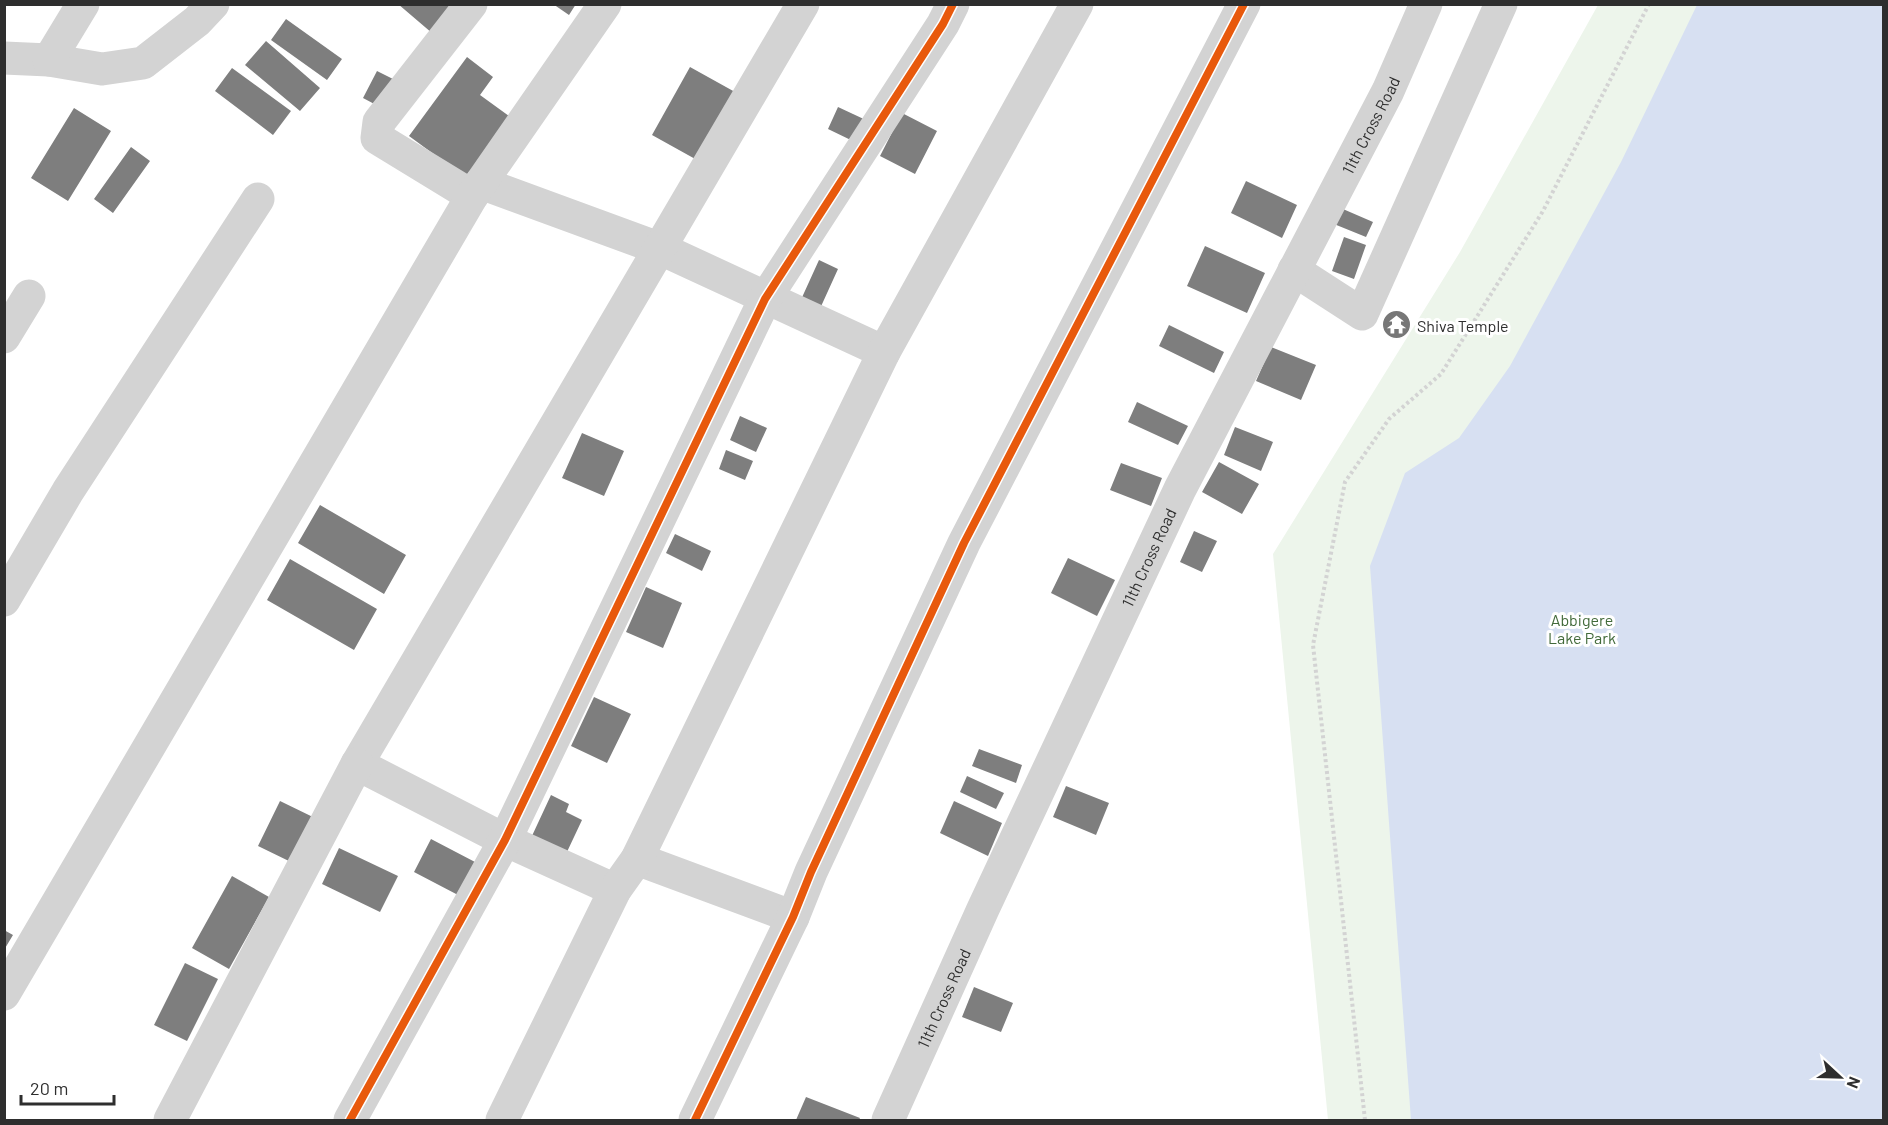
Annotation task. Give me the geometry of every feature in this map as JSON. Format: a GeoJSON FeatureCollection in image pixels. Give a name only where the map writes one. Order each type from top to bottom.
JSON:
{"type":"FeatureCollection","features":[{"type":"Feature","properties":{"kind":"street"},"geometry":{"type":"LineString","coordinates":[[49,60],[83,4]]}},
{"type":"Feature","properties":{"kind":"street"},"geometry":{"type":"LineString","coordinates":[[4,58],[49,60],[102,69],[143,63],[197,21],[213,4]]}},
{"type":"Feature","properties":{"kind":"street"},"geometry":{"type":"LineString","coordinates":[[471,4],[379,122],[378,138],[477,190],[661,249],[884,352]]}},
{"type":"Feature","properties":{"kind":"street"},"geometry":{"type":"LineString","coordinates":[[4,994],[477,190],[605,4]]}},
{"type":"Feature","properties":{"kind":"street"},"geometry":{"type":"LineString","coordinates":[[170,1120],[357,764],[803,4]]}},
{"type":"Feature","properties":{"kind":"street"},"geometry":{"type":"LineString","coordinates":[[350,1120],[505,840],[765,299],[943,24],[952,4]]}},
{"type":"Feature","properties":{"kind":"street"},"geometry":{"type":"LineString","coordinates":[[502,1120],[615,890],[637,859],[884,352],[1077,4]]}},
{"type":"Feature","properties":{"kind":"street"},"geometry":{"type":"LineString","coordinates":[[695,1120],[793,917],[811,872],[964,543],[1244,4]]}},
{"type":"Feature","properties":{"kind":"street","name":"11th Cross Road"},"geometry":{"type":"LineString","coordinates":[[888,1120],[988,898],[1180,489],[1388,91],[1426,4]]}},
{"type":"Feature","properties":{"kind":"street"},"geometry":{"type":"LineString","coordinates":[[1294,270],[1362,314],[1501,4]]}},
{"type":"Feature","properties":{"kind":"street"},"geometry":{"type":"LineString","coordinates":[[4,600],[68,491],[258,199]]}},
{"type":"Feature","properties":{"kind":"street"},"geometry":{"type":"LineString","coordinates":[[4,337],[29,296]]}},
{"type":"Feature","properties":{"kind":"street"},"geometry":{"type":"LineString","coordinates":[[357,764],[505,840],[615,890]]}},
{"type":"Feature","properties":{"kind":"street"},"geometry":{"type":"LineString","coordinates":[[637,859],[793,917]]}},
{"type":"Feature","properties":{"kind":"path"},"geometry":{"type":"LineString","coordinates":[[1365,1120],[1313,645],[1345,482],[1389,419],[1441,374],[1543,211],[1649,4]]}},
{"type":"Feature","properties":{"kind":"green space","name":"Abbigere Lake Park"},"geometry":{"type":"Polygon","coordinates":[[[1598,5],[1883,5],[1883,1120],[1328,1120],[1273,554],[1460,252],[1598,5]]]}},
{"type":"Feature","properties":{"kind":"water","name":"Abbigere Lake Park"},"geometry":{"type":"Polygon","coordinates":[[[1697,5],[1883,5],[1883,1120],[1411,1120],[1370,566],[1405,473],[1459,438],[1510,366],[1621,162],[1697,5]]]}},
{"type":"Feature","properties":{"kind":"building"},"geometry":{"type":"Polygon","coordinates":[[[398,4],[462,4],[439,39],[398,4]]]}},
{"type":"Feature","properties":{"kind":"building"},"geometry":{"type":"Polygon","coordinates":[[[553,4],[576,4],[569,15],[553,4]]]}},
{"type":"Feature","properties":{"kind":"building"},"geometry":{"type":"Polygon","coordinates":[[[286,19],[342,59],[327,80],[271,40],[286,19]]]}},
{"type":"Feature","properties":{"kind":"building"},"geometry":{"type":"Polygon","coordinates":[[[266,41],[320,88],[300,111],[245,65],[266,41]]]}},
{"type":"Feature","properties":{"kind":"building"},"geometry":{"type":"Polygon","coordinates":[[[467,57],[493,77],[480,95],[513,119],[469,180],[409,136],[467,57]]]}},
{"type":"Feature","properties":{"kind":"building"},"geometry":{"type":"Polygon","coordinates":[[[690,67],[735,92],[697,160],[652,135],[690,67]]]}},
{"type":"Feature","properties":{"kind":"building"},"geometry":{"type":"Polygon","coordinates":[[[232,68],[291,111],[273,135],[215,91],[232,68]]]}},
{"type":"Feature","properties":{"kind":"building"},"geometry":{"type":"Polygon","coordinates":[[[377,71],[395,80],[380,107],[363,98],[377,71]]]}},
{"type":"Feature","properties":{"kind":"building"},"geometry":{"type":"Polygon","coordinates":[[[838,107],[868,121],[857,143],[828,129],[838,107]]]}},
{"type":"Feature","properties":{"kind":"building"},"geometry":{"type":"Polygon","coordinates":[[[74,108],[111,131],[68,201],[31,178],[74,108]]]}},
{"type":"Feature","properties":{"kind":"building"},"geometry":{"type":"Polygon","coordinates":[[[902,113],[937,131],[915,174],[880,156],[902,113]]]}},
{"type":"Feature","properties":{"kind":"building"},"geometry":{"type":"Polygon","coordinates":[[[131,147],[150,161],[113,213],[94,199],[131,147]]]}},
{"type":"Feature","properties":{"kind":"building"},"geometry":{"type":"Polygon","coordinates":[[[1246,181],[1297,205],[1282,238],[1231,213],[1246,181]]]}},
{"type":"Feature","properties":{"kind":"building"},"geometry":{"type":"Polygon","coordinates":[[[1336,206],[1373,222],[1366,237],[1329,222],[1336,206]]]}},
{"type":"Feature","properties":{"kind":"building"},"geometry":{"type":"Polygon","coordinates":[[[1344,237],[1366,245],[1354,279],[1332,271],[1344,237]]]}},
{"type":"Feature","properties":{"kind":"building"},"geometry":{"type":"Polygon","coordinates":[[[1205,246],[1265,273],[1247,313],[1187,286],[1205,246]]]}},
{"type":"Feature","properties":{"kind":"building"},"geometry":{"type":"Polygon","coordinates":[[[819,260],[838,269],[818,313],[799,304],[819,260]]]}},
{"type":"Feature","properties":{"kind":"building"},"geometry":{"type":"Polygon","coordinates":[[[1169,325],[1224,352],[1214,373],[1159,346],[1169,325]]]}},
{"type":"Feature","properties":{"kind":"building"},"geometry":{"type":"Polygon","coordinates":[[[1271,347],[1316,365],[1301,400],[1256,381],[1271,347]]]}},
{"type":"Feature","properties":{"kind":"building"},"geometry":{"type":"Polygon","coordinates":[[[1137,402],[1188,426],[1178,445],[1128,422],[1137,402]]]}},
{"type":"Feature","properties":{"kind":"building"},"geometry":{"type":"Polygon","coordinates":[[[740,416],[767,428],[756,452],[730,440],[740,416]]]}},
{"type":"Feature","properties":{"kind":"building"},"geometry":{"type":"Polygon","coordinates":[[[1235,427],[1273,442],[1261,471],[1224,455],[1235,427]]]}},
{"type":"Feature","properties":{"kind":"building"},"geometry":{"type":"Polygon","coordinates":[[[582,433],[624,451],[604,496],[562,478],[582,433]]]}},
{"type":"Feature","properties":{"kind":"building"},"geometry":{"type":"Polygon","coordinates":[[[726,450],[753,461],[745,480],[719,469],[726,450]]]}},
{"type":"Feature","properties":{"kind":"building"},"geometry":{"type":"Polygon","coordinates":[[[1219,462],[1259,484],[1242,514],[1202,492],[1219,462]]]}},
{"type":"Feature","properties":{"kind":"building"},"geometry":{"type":"Polygon","coordinates":[[[1121,463],[1162,478],[1151,506],[1110,490],[1121,463]]]}},
{"type":"Feature","properties":{"kind":"building"},"geometry":{"type":"Polygon","coordinates":[[[320,505],[406,555],[384,594],[298,543],[320,505]]]}},
{"type":"Feature","properties":{"kind":"building"},"geometry":{"type":"Polygon","coordinates":[[[1194,531],[1217,541],[1202,572],[1180,562],[1194,531]]]}},
{"type":"Feature","properties":{"kind":"building"},"geometry":{"type":"Polygon","coordinates":[[[675,534],[711,551],[702,571],[666,553],[675,534]]]}},
{"type":"Feature","properties":{"kind":"building"},"geometry":{"type":"Polygon","coordinates":[[[1068,558],[1115,580],[1097,616],[1051,593],[1068,558]]]}},
{"type":"Feature","properties":{"kind":"building"},"geometry":{"type":"Polygon","coordinates":[[[290,559],[377,609],[354,650],[267,600],[290,559]]]}},
{"type":"Feature","properties":{"kind":"building"},"geometry":{"type":"Polygon","coordinates":[[[646,587],[682,603],[663,648],[626,632],[646,587]]]}},
{"type":"Feature","properties":{"kind":"building"},"geometry":{"type":"Polygon","coordinates":[[[594,697],[631,714],[607,763],[571,746],[594,697]]]}},
{"type":"Feature","properties":{"kind":"building"},"geometry":{"type":"Polygon","coordinates":[[[979,749],[1022,765],[1016,783],[972,766],[979,749]]]}},
{"type":"Feature","properties":{"kind":"building"},"geometry":{"type":"Polygon","coordinates":[[[967,776],[1004,793],[996,809],[960,792],[967,776]]]}},
{"type":"Feature","properties":{"kind":"building"},"geometry":{"type":"Polygon","coordinates":[[[1066,786],[1109,803],[1096,835],[1053,817],[1066,786]]]}},
{"type":"Feature","properties":{"kind":"building"},"geometry":{"type":"Polygon","coordinates":[[[551,795],[569,804],[566,812],[582,820],[566,854],[531,838],[551,795]]]}},
{"type":"Feature","properties":{"kind":"building"},"geometry":{"type":"Polygon","coordinates":[[[280,801],[317,819],[295,864],[258,846],[280,801]]]}},
{"type":"Feature","properties":{"kind":"building"},"geometry":{"type":"Polygon","coordinates":[[[954,801],[1002,823],[988,856],[940,833],[954,801]]]}},
{"type":"Feature","properties":{"kind":"building"},"geometry":{"type":"Polygon","coordinates":[[[431,839],[475,862],[458,895],[414,872],[431,839]]]}},
{"type":"Feature","properties":{"kind":"building"},"geometry":{"type":"Polygon","coordinates":[[[339,848],[398,876],[380,912],[322,884],[339,848]]]}},
{"type":"Feature","properties":{"kind":"building"},"geometry":{"type":"Polygon","coordinates":[[[232,876],[269,897],[229,969],[192,948],[232,876]]]}},
{"type":"Feature","properties":{"kind":"building"},"geometry":{"type":"Polygon","coordinates":[[[4,930],[13,935],[4,950],[4,930]]]}},
{"type":"Feature","properties":{"kind":"building"},"geometry":{"type":"Polygon","coordinates":[[[185,963],[218,979],[187,1041],[154,1025],[185,963]]]}},
{"type":"Feature","properties":{"kind":"building"},"geometry":{"type":"Polygon","coordinates":[[[974,987],[1013,1003],[1001,1032],[962,1017],[974,987]]]}},
{"type":"Feature","properties":{"kind":"building"},"geometry":{"type":"Polygon","coordinates":[[[806,1097],[860,1118],[859,1120],[796,1120],[806,1097]]]}},
{"type":"Feature","properties":{"kind":"cycle path"},"geometry":{"type":"LineString","coordinates":[[350,1120],[505,840],[765,299],[943,24],[953,4]]}},
{"type":"Feature","properties":{"kind":"cycle path"},"geometry":{"type":"LineString","coordinates":[[695,1120],[793,917],[811,872],[964,543],[1244,4]]}},
{"type":"Feature","properties":{"kind":"place","name":"Shiva Temple"},"geometry":{"type":"Point","coordinates":[1396,325]}}]}
